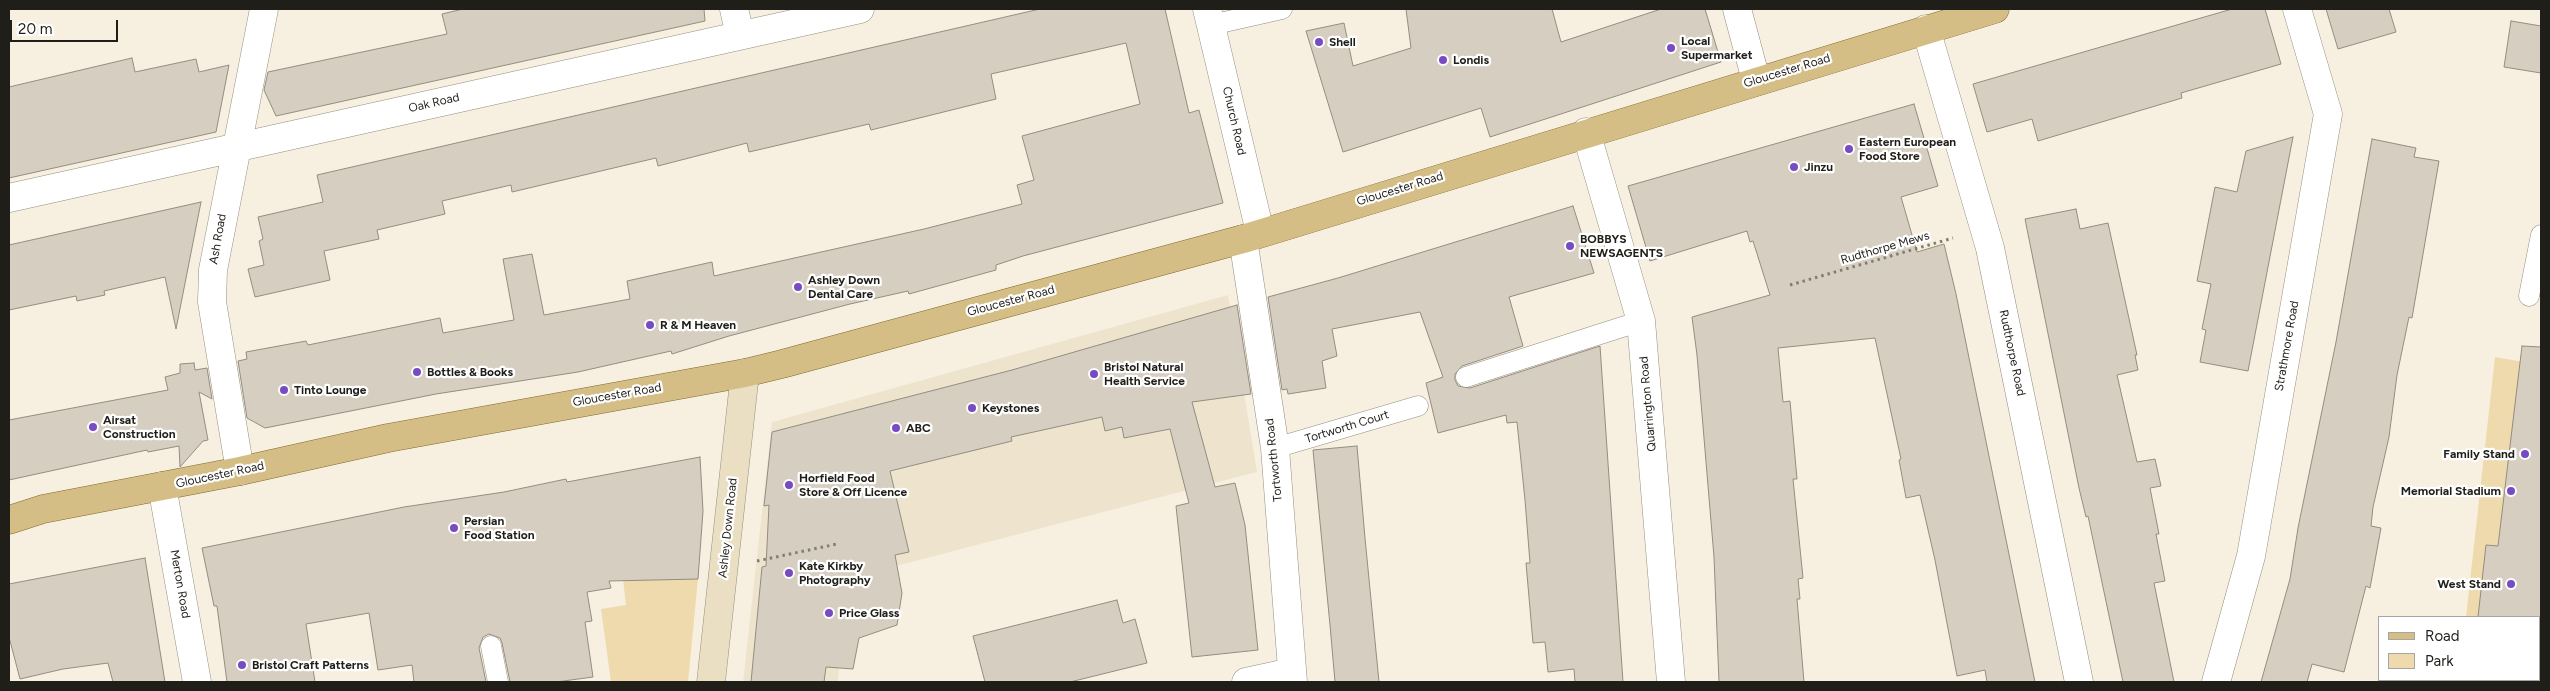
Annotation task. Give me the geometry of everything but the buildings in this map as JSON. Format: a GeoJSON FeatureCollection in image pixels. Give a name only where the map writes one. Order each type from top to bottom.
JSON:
{"type":"FeatureCollection","features":[{"type":"Feature","properties":{"kind":"main road","name":"Gloucester Road"},"geometry":{"type":"LineString","coordinates":[[9,520],[43,509],[240,471],[398,436],[745,373],[1252,236],[1926,28],[1995,9]]}},
{"type":"Feature","properties":{"kind":"main road","name":"Ashley Down Road"},"geometry":{"type":"LineString","coordinates":[[711,682],[745,373]]}},
{"type":"Feature","properties":{"kind":"street","name":"Ash Road"},"geometry":{"type":"LineString","coordinates":[[240,471],[212,302],[213,270],[235,148],[264,9]]}},
{"type":"Feature","properties":{"kind":"street"},"geometry":{"type":"LineString","coordinates":[[734,9],[740,35]]}},
{"type":"Feature","properties":{"kind":"street","name":"Oak Road"},"geometry":{"type":"LineString","coordinates":[[9,198],[860,9]]}},
{"type":"Feature","properties":{"kind":"street"},"geometry":{"type":"LineString","coordinates":[[1738,9],[1756,80]]}},
{"type":"Feature","properties":{"kind":"street","name":"Strathmore Road"},"geometry":{"type":"LineString","coordinates":[[2216,682],[2250,556],[2328,114],[2297,9]]}},
{"type":"Feature","properties":{"kind":"street","name":"Church Road"},"geometry":{"type":"LineString","coordinates":[[1209,17],[1252,236]]}},
{"type":"Feature","properties":{"kind":"street","name":"Rudthorpe Road"},"geometry":{"type":"LineString","coordinates":[[1926,28],[1985,228],[2079,682]]}},
{"type":"Feature","properties":{"kind":"street","name":"Quarrington Road"},"geometry":{"type":"LineString","coordinates":[[1586,132],[1642,321],[1671,682]]}},
{"type":"Feature","properties":{"kind":"street","name":"Tortworth Road"},"geometry":{"type":"LineString","coordinates":[[1252,236],[1275,448],[1292,677]]}},
{"type":"Feature","properties":{"kind":"street","name":"Merton Road"},"geometry":{"type":"LineString","coordinates":[[162,486],[196,682]]}},
{"type":"Feature","properties":{"kind":"street"},"geometry":{"type":"LineString","coordinates":[[1246,682],[1292,677]]}},
{"type":"Feature","properties":{"kind":"lane"},"geometry":{"type":"LineString","coordinates":[[1209,17],[1282,9]]}},
{"type":"Feature","properties":{"kind":"lane"},"geometry":{"type":"LineString","coordinates":[[2529,296],[2541,235]]}},
{"type":"Feature","properties":{"kind":"lane"},"geometry":{"type":"LineString","coordinates":[[1466,377],[1642,321]]}},
{"type":"Feature","properties":{"kind":"lane","name":"Tortworth Court"},"geometry":{"type":"LineString","coordinates":[[1275,448],[1418,406]]}},
{"type":"Feature","properties":{"kind":"lane"},"geometry":{"type":"LineString","coordinates":[[491,646],[498,682]]}},
{"type":"Feature","properties":{"kind":"path","name":"Rudthorpe Mews"},"geometry":{"type":"LineString","coordinates":[[1790,285],[1985,228]]}},
{"type":"Feature","properties":{"kind":"path"},"geometry":{"type":"LineString","coordinates":[[724,568],[837,544]]}},
{"type":"Feature","properties":{"kind":"shaded area"},"geometry":{"type":"Polygon","coordinates":[[[1228,295],[1257,472],[846,579],[838,682],[743,682],[772,422],[1228,295]]]}},
{"type":"Feature","properties":{"kind":"green space","name":"Memorial Stadium"},"geometry":{"type":"Polygon","coordinates":[[[2495,357],[2541,365],[2541,682],[2459,682],[2540,681],[2540,616],[2466,616],[2495,357]]]}},
{"type":"Feature","properties":{"kind":"green space"},"geometry":{"type":"Polygon","coordinates":[[[623,579],[698,579],[688,682],[611,682],[601,609],[626,605],[623,579]]]}},
{"type":"Feature","properties":{"kind":"place","name":"Shell"},"geometry":{"type":"Point","coordinates":[1319,42]}},
{"type":"Feature","properties":{"kind":"place","name":"Local Supermarket"},"geometry":{"type":"Point","coordinates":[1671,48]}},
{"type":"Feature","properties":{"kind":"place","name":"Londis"},"geometry":{"type":"Point","coordinates":[1443,60]}},
{"type":"Feature","properties":{"kind":"place","name":"Eastern European Food Store"},"geometry":{"type":"Point","coordinates":[1849,149]}},
{"type":"Feature","properties":{"kind":"place","name":"Jinzu"},"geometry":{"type":"Point","coordinates":[1794,167]}},
{"type":"Feature","properties":{"kind":"place","name":"BOBBYS NEWSAGENTS"},"geometry":{"type":"Point","coordinates":[1570,246]}},
{"type":"Feature","properties":{"kind":"place","name":"Ashley Down Dental Care"},"geometry":{"type":"Point","coordinates":[798,287]}},
{"type":"Feature","properties":{"kind":"place","name":"R & M Heaven"},"geometry":{"type":"Point","coordinates":[650,325]}},
{"type":"Feature","properties":{"kind":"place","name":"Bottles & Books"},"geometry":{"type":"Point","coordinates":[417,372]}},
{"type":"Feature","properties":{"kind":"place","name":"Bristol Natural Health Service"},"geometry":{"type":"Point","coordinates":[1094,374]}},
{"type":"Feature","properties":{"kind":"place","name":"Tinto Lounge"},"geometry":{"type":"Point","coordinates":[284,390]}},
{"type":"Feature","properties":{"kind":"place","name":"Keystones"},"geometry":{"type":"Point","coordinates":[972,408]}},
{"type":"Feature","properties":{"kind":"place","name":"Airsat Construction"},"geometry":{"type":"Point","coordinates":[93,427]}},
{"type":"Feature","properties":{"kind":"place","name":"ABC"},"geometry":{"type":"Point","coordinates":[896,428]}},
{"type":"Feature","properties":{"kind":"place","name":"Family Stand"},"geometry":{"type":"Point","coordinates":[2525,454]}},
{"type":"Feature","properties":{"kind":"place","name":"Horfield Food Store & Off Licence"},"geometry":{"type":"Point","coordinates":[789,485]}},
{"type":"Feature","properties":{"kind":"place","name":"Memorial Stadium"},"geometry":{"type":"Point","coordinates":[2511,491]}},
{"type":"Feature","properties":{"kind":"place","name":"Persian Food Station"},"geometry":{"type":"Point","coordinates":[454,528]}},
{"type":"Feature","properties":{"kind":"place","name":"Kate Kirkby Photography"},"geometry":{"type":"Point","coordinates":[789,573]}},
{"type":"Feature","properties":{"kind":"place","name":"West Stand"},"geometry":{"type":"Point","coordinates":[2511,584]}},
{"type":"Feature","properties":{"kind":"place","name":"Price Glass"},"geometry":{"type":"Point","coordinates":[829,613]}},
{"type":"Feature","properties":{"kind":"place","name":"Bristol Craft Patterns"},"geometry":{"type":"Point","coordinates":[242,665]}}]}
